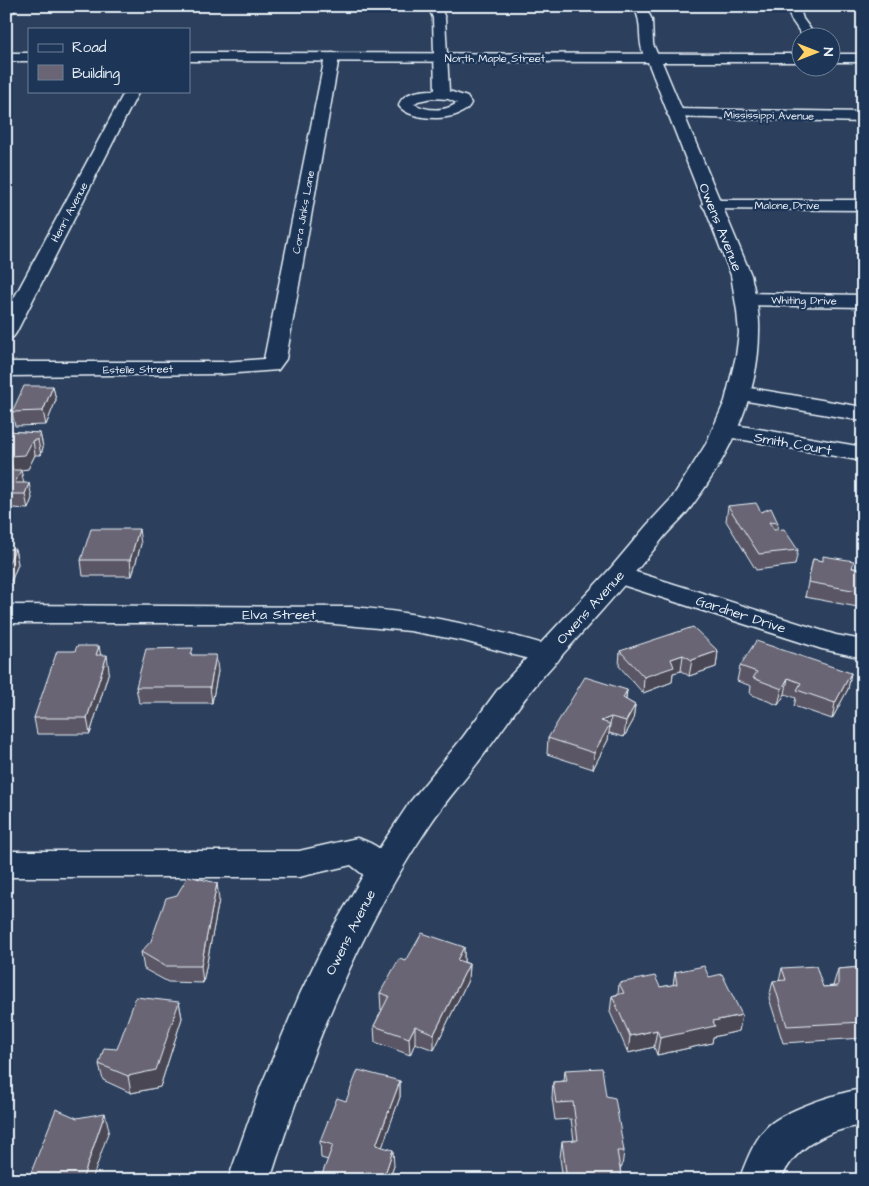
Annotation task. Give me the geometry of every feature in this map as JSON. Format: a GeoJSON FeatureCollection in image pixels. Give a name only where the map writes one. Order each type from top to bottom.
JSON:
{"type":"FeatureCollection","features":[{"type":"Feature","properties":{"kind":"street"},"geometry":{"type":"LineString","coordinates":[[6,12],[12,6]]}},
{"type":"Feature","properties":{"kind":"street"},"geometry":{"type":"LineString","coordinates":[[434,6],[439,18],[442,94]]}},
{"type":"Feature","properties":{"kind":"street","name":"Owens Avenue"},"geometry":{"type":"LineString","coordinates":[[248,1180],[269,1117],[319,994],[352,922],[382,870],[417,817],[474,746],[513,691],[620,575],[695,484],[724,430],[738,393],[744,370],[749,332],[746,299],[741,275],[661,80],[658,66],[652,58],[646,43],[646,20],[639,6]]}},
{"type":"Feature","properties":{"kind":"street"},"geometry":{"type":"LineString","coordinates":[[793,6],[797,19],[803,28]]}},
{"type":"Feature","properties":{"kind":"street"},"geometry":{"type":"LineString","coordinates":[[6,57],[28,57]]}},
{"type":"Feature","properties":{"kind":"street","name":"North Maple Street"},"geometry":{"type":"LineString","coordinates":[[190,57],[792,58]]}},
{"type":"Feature","properties":{"kind":"street","name":"Cora Jinks Lane"},"geometry":{"type":"LineString","coordinates":[[270,365],[275,359],[332,57]]}},
{"type":"Feature","properties":{"kind":"street"},"geometry":{"type":"LineString","coordinates":[[842,58],[863,58]]}},
{"type":"Feature","properties":{"kind":"street","name":"Henri Avenue"},"geometry":{"type":"LineString","coordinates":[[6,333],[131,92]]}},
{"type":"Feature","properties":{"kind":"street","name":"Mississippi Avenue"},"geometry":{"type":"LineString","coordinates":[[675,114],[863,117]]}},
{"type":"Feature","properties":{"kind":"street","name":"Malone Drive"},"geometry":{"type":"LineString","coordinates":[[711,205],[863,205]]}},
{"type":"Feature","properties":{"kind":"street","name":"Whiting Drive"},"geometry":{"type":"LineString","coordinates":[[746,299],[863,301]]}},
{"type":"Feature","properties":{"kind":"street","name":"Estelle Street"},"geometry":{"type":"LineString","coordinates":[[6,369],[223,368],[270,365]]}},
{"type":"Feature","properties":{"kind":"street"},"geometry":{"type":"LineString","coordinates":[[738,393],[863,414]]}},
{"type":"Feature","properties":{"kind":"street","name":"Smith Court"},"geometry":{"type":"LineString","coordinates":[[724,430],[863,454]]}},
{"type":"Feature","properties":{"kind":"street","name":"Gardner Drive"},"geometry":{"type":"LineString","coordinates":[[620,575],[832,643],[863,649]]}},
{"type":"Feature","properties":{"kind":"street","name":"Elva Street"},"geometry":{"type":"LineString","coordinates":[[6,614],[324,614],[373,616],[423,623],[494,638],[547,655]]}},
{"type":"Feature","properties":{"kind":"street"},"geometry":{"type":"LineString","coordinates":[[6,864],[299,864],[357,851],[382,870]]}},
{"type":"Feature","properties":{"kind":"street"},"geometry":{"type":"LineString","coordinates":[[760,1180],[768,1160],[786,1135],[847,1109],[863,1107]]}},
{"type":"Feature","properties":{"kind":"building"},"geometry":{"type":"Polygon","coordinates":[[[24,386],[53,386],[43,411],[12,412],[24,386]]]}},
{"type":"Feature","properties":{"kind":"building"},"geometry":{"type":"Polygon","coordinates":[[[6,431],[40,433],[38,440],[33,440],[25,455],[6,456],[6,431]]]}},
{"type":"Feature","properties":{"kind":"building"},"geometry":{"type":"Polygon","coordinates":[[[6,470],[21,470],[15,483],[29,483],[25,494],[10,494],[6,506],[6,470]]]}},
{"type":"Feature","properties":{"kind":"building"},"geometry":{"type":"Polygon","coordinates":[[[756,503],[761,512],[771,508],[778,523],[769,522],[774,530],[784,529],[798,550],[759,554],[728,506],[756,503]]]}},
{"type":"Feature","properties":{"kind":"building"},"geometry":{"type":"Polygon","coordinates":[[[91,529],[139,529],[130,560],[81,560],[91,529]]]}},
{"type":"Feature","properties":{"kind":"building"},"geometry":{"type":"Polygon","coordinates":[[[6,549],[15,549],[7,567],[6,567],[6,549]]]}},
{"type":"Feature","properties":{"kind":"building"},"geometry":{"type":"Polygon","coordinates":[[[823,556],[854,561],[852,568],[863,570],[863,592],[808,582],[813,559],[823,561],[823,556]]]}},
{"type":"Feature","properties":{"kind":"building"},"geometry":{"type":"Polygon","coordinates":[[[693,627],[718,651],[692,660],[683,655],[671,659],[674,667],[644,677],[620,651],[693,627]]]}},
{"type":"Feature","properties":{"kind":"building"},"geometry":{"type":"Polygon","coordinates":[[[756,641],[851,673],[835,703],[797,690],[801,683],[788,678],[782,689],[753,678],[757,672],[740,666],[756,641]]]}},
{"type":"Feature","properties":{"kind":"building"},"geometry":{"type":"Polygon","coordinates":[[[77,646],[99,646],[96,655],[107,655],[87,718],[34,718],[57,651],[75,651],[77,646]]]}},
{"type":"Feature","properties":{"kind":"building"},"geometry":{"type":"Polygon","coordinates":[[[193,648],[191,655],[216,655],[210,687],[136,687],[146,649],[193,648]]]}},
{"type":"Feature","properties":{"kind":"building"},"geometry":{"type":"Polygon","coordinates":[[[585,677],[627,690],[623,698],[635,705],[626,721],[611,717],[601,721],[610,724],[594,753],[548,738],[585,677]]]}},
{"type":"Feature","properties":{"kind":"building"},"geometry":{"type":"Polygon","coordinates":[[[188,876],[217,883],[201,966],[165,966],[141,952],[151,941],[166,898],[177,895],[188,876]]]}},
{"type":"Feature","properties":{"kind":"building"},"geometry":{"type":"Polygon","coordinates":[[[422,933],[464,947],[457,960],[469,964],[434,1034],[415,1026],[409,1038],[374,1026],[389,996],[380,993],[399,959],[406,961],[422,933]]]}},
{"type":"Feature","properties":{"kind":"building"},"geometry":{"type":"Polygon","coordinates":[[[704,966],[709,977],[722,974],[742,1015],[713,1021],[715,1026],[660,1038],[657,1030],[630,1036],[612,996],[624,993],[619,983],[655,976],[660,987],[677,984],[675,972],[704,966]]]}},
{"type":"Feature","properties":{"kind":"building"},"geometry":{"type":"Polygon","coordinates":[[[816,966],[823,987],[838,986],[838,969],[863,967],[863,1022],[787,1026],[773,981],[786,980],[782,968],[816,966]]]}},
{"type":"Feature","properties":{"kind":"building"},"geometry":{"type":"Polygon","coordinates":[[[136,997],[179,1002],[156,1070],[128,1076],[99,1064],[104,1048],[117,1049],[136,997]]]}},
{"type":"Feature","properties":{"kind":"building"},"geometry":{"type":"Polygon","coordinates":[[[602,1068],[606,1096],[615,1098],[624,1151],[617,1151],[622,1180],[567,1180],[562,1141],[578,1140],[573,1102],[556,1103],[553,1082],[567,1081],[565,1070],[602,1068]]]}},
{"type":"Feature","properties":{"kind":"building"},"geometry":{"type":"Polygon","coordinates":[[[358,1070],[400,1081],[376,1145],[393,1150],[383,1180],[320,1180],[333,1145],[320,1141],[337,1098],[346,1101],[358,1070]]]}},
{"type":"Feature","properties":{"kind":"building"},"geometry":{"type":"Polygon","coordinates":[[[56,1109],[77,1118],[105,1113],[82,1180],[28,1180],[56,1109]]]}}]}
